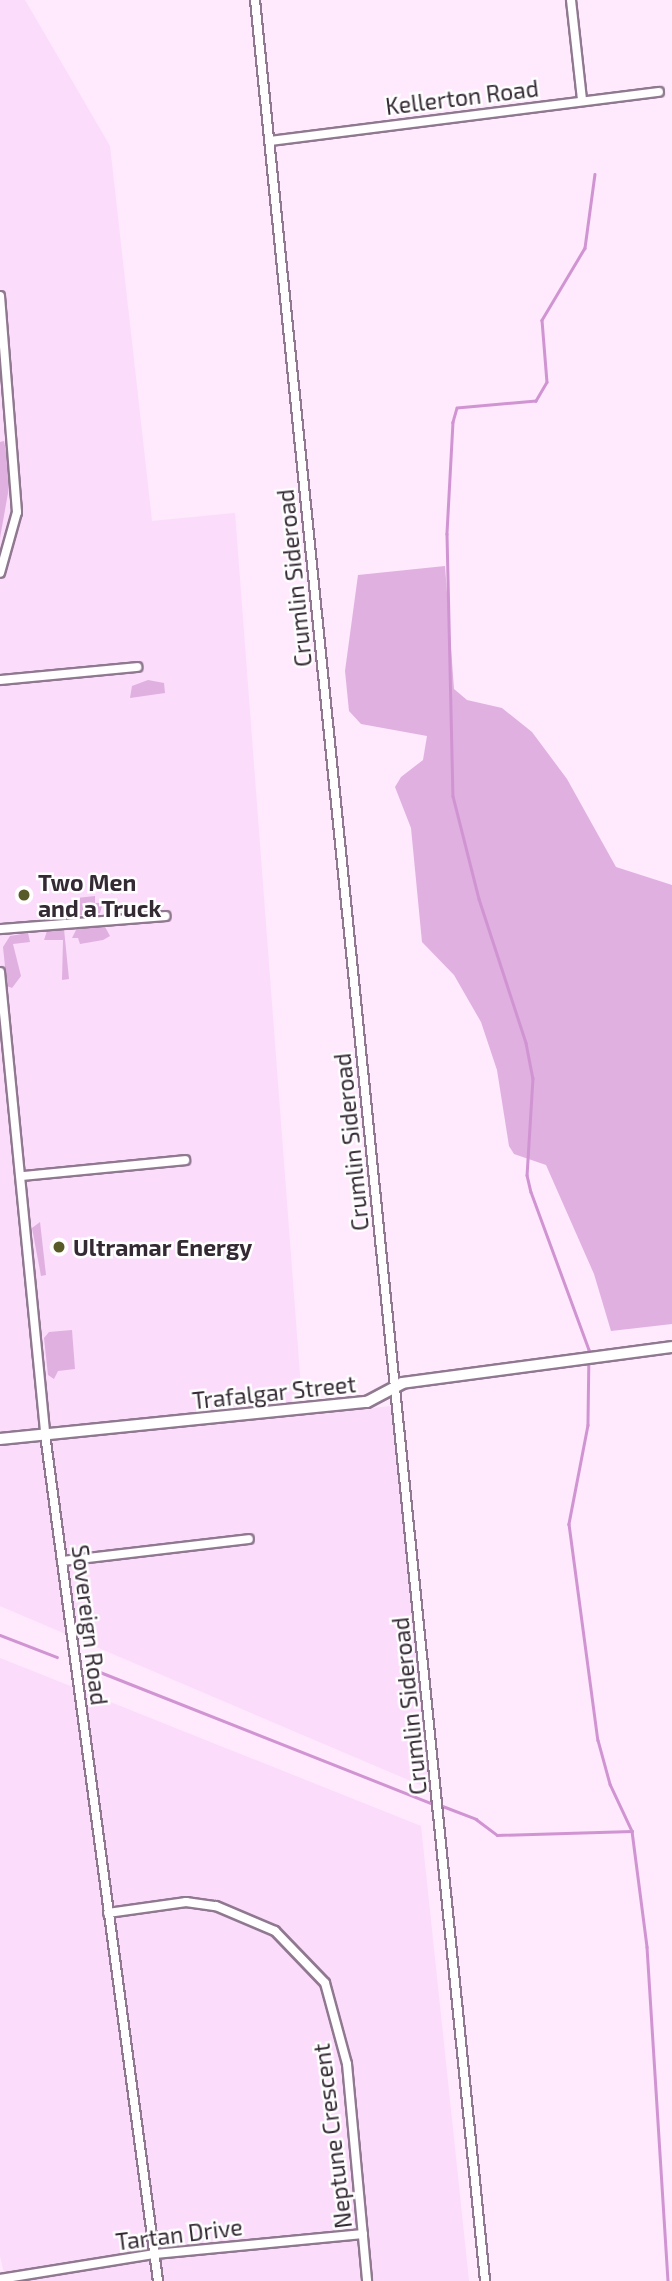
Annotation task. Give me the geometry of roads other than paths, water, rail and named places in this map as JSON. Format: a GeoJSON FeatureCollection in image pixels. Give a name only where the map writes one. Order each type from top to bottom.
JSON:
{"type":"FeatureCollection","features":[{"type":"Feature","properties":{"kind":"main road","name":"Trafalgar Street"},"geometry":{"type":"LineString","coordinates":[[0,1439],[367,1402],[396,1386],[672,1347]]}},
{"type":"Feature","properties":{"kind":"street","name":"Crumlin Sideroad"},"geometry":{"type":"LineString","coordinates":[[255,0],[485,2281]]}},
{"type":"Feature","properties":{"kind":"street"},"geometry":{"type":"LineString","coordinates":[[571,0],[582,100]]}},
{"type":"Feature","properties":{"kind":"street","name":"Kellerton Road"},"geometry":{"type":"LineString","coordinates":[[270,141],[659,92]]}},
{"type":"Feature","properties":{"kind":"street"},"geometry":{"type":"LineString","coordinates":[[0,296],[17,512],[0,573]]}},
{"type":"Feature","properties":{"kind":"street"},"geometry":{"type":"LineString","coordinates":[[0,680],[137,667]]}},
{"type":"Feature","properties":{"kind":"street"},"geometry":{"type":"LineString","coordinates":[[0,929],[165,916]]}},
{"type":"Feature","properties":{"kind":"street","name":"Sovereign Road"},"geometry":{"type":"LineString","coordinates":[[0,972],[23,1176],[45,1434],[158,2281]]}},
{"type":"Feature","properties":{"kind":"street"},"geometry":{"type":"LineString","coordinates":[[23,1176],[185,1160]]}},
{"type":"Feature","properties":{"kind":"street"},"geometry":{"type":"LineString","coordinates":[[62,1560],[248,1539]]}},
{"type":"Feature","properties":{"kind":"street","name":"Neptune Crescent"},"geometry":{"type":"LineString","coordinates":[[108,1913],[186,1902],[216,1906],[275,1931],[303,1956],[325,1983],[347,2064],[368,2281]]}},
{"type":"Feature","properties":{"kind":"street","name":"Tartan Drive"},"geometry":{"type":"LineString","coordinates":[[0,2279],[155,2254],[363,2234]]}},
{"type":"Feature","properties":{"kind":"waterway"},"geometry":{"type":"LineString","coordinates":[[595,174],[585,248],[542,320],[547,382],[536,401],[457,408],[453,422],[447,534],[453,796],[479,899],[526,1043],[533,1078],[527,1175],[531,1192],[589,1350],[588,1425],[569,1524],[598,1740],[610,1784],[632,1831],[647,1947],[668,2281]]}},
{"type":"Feature","properties":{"kind":"waterway"},"geometry":{"type":"LineString","coordinates":[[0,1635],[57,1657]]}},
{"type":"Feature","properties":{"kind":"waterway"},"geometry":{"type":"LineString","coordinates":[[95,1670],[434,1804]]}},
{"type":"Feature","properties":{"kind":"waterway"},"geometry":{"type":"LineString","coordinates":[[440,1805],[476,1819],[497,1835],[632,1831]]}},
{"type":"Feature","properties":{"kind":"place","name":"Two Men and a Truck"},"geometry":{"type":"Point","coordinates":[24,895]}},
{"type":"Feature","properties":{"kind":"place","name":"Ultramar Energy"},"geometry":{"type":"Point","coordinates":[59,1247]}}]}
